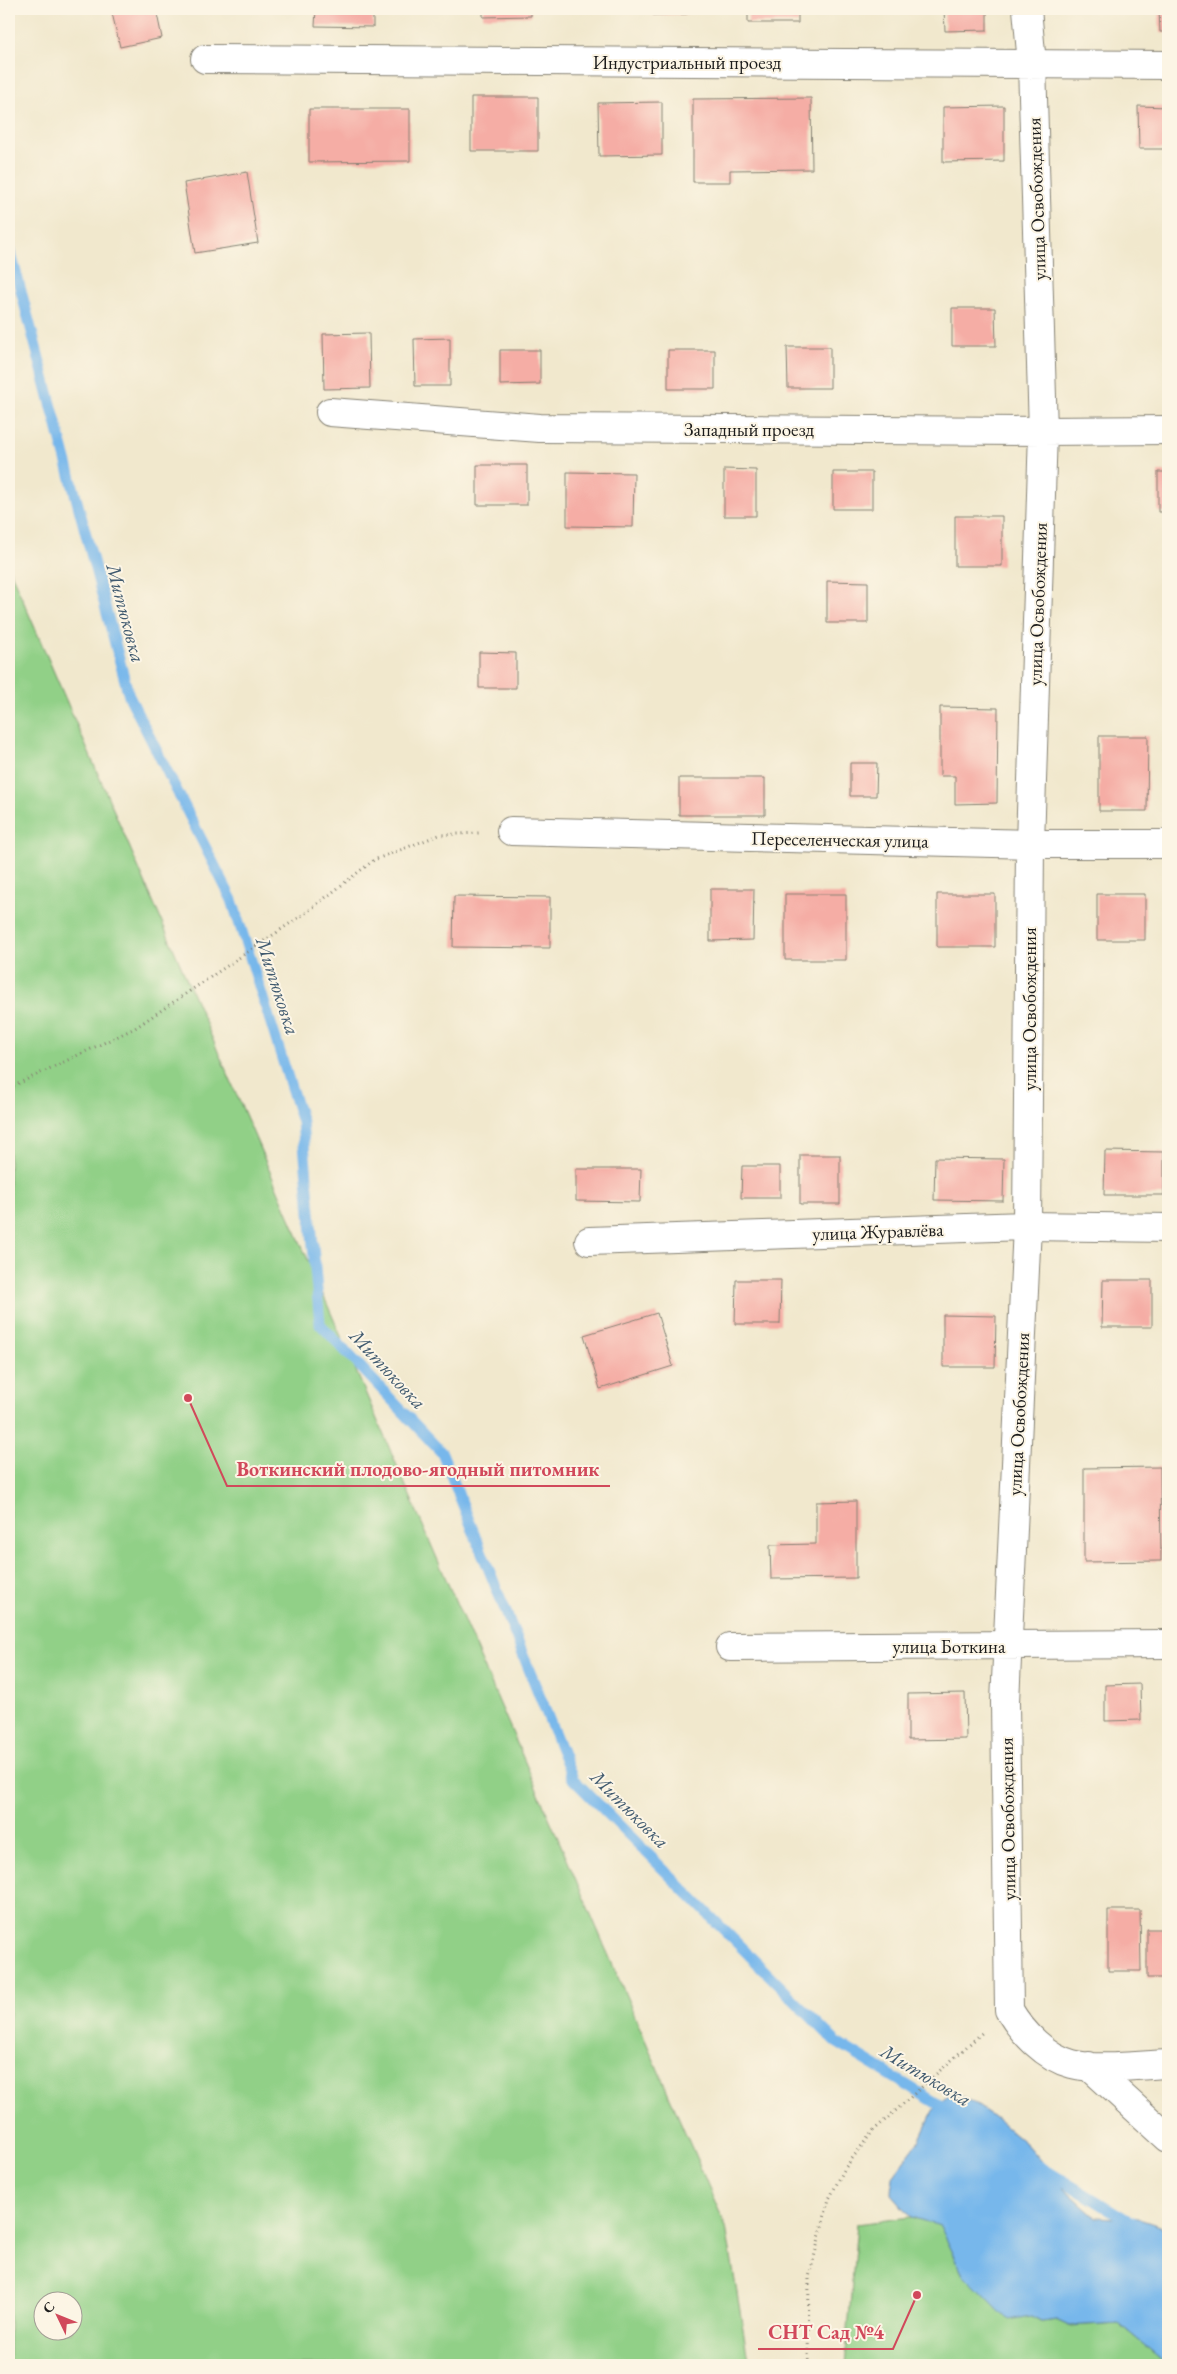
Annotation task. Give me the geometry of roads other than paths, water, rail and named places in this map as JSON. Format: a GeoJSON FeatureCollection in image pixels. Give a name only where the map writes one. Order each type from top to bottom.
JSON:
{"type":"FeatureCollection","features":[{"type":"Feature","properties":{"kind":"street","name":"улица Освобождения"},"geometry":{"type":"LineString","coordinates":[[1027,9],[1032,64],[1043,431],[1030,844],[1027,1226],[1005,1702],[1009,2010],[1018,2025],[1043,2048],[1070,2064],[1089,2066]]}},
{"type":"Feature","properties":{"kind":"street","name":"Индустриальный проезд"},"geometry":{"type":"LineString","coordinates":[[205,59],[1168,65]]}},
{"type":"Feature","properties":{"kind":"street","name":"Западный проезд"},"geometry":{"type":"LineString","coordinates":[[330,412],[540,428],[1168,430]]}},
{"type":"Feature","properties":{"kind":"street","name":"Переселенческая улица"},"geometry":{"type":"LineString","coordinates":[[511,831],[1030,844],[1168,844]]}},
{"type":"Feature","properties":{"kind":"street","name":"улица Журавлёва"},"geometry":{"type":"LineString","coordinates":[[589,1241],[1027,1226],[1168,1228]]}},
{"type":"Feature","properties":{"kind":"street","name":"улица Боткина"},"geometry":{"type":"LineString","coordinates":[[730,1647],[1168,1644]]}},
{"type":"Feature","properties":{"kind":"street"},"geometry":{"type":"LineString","coordinates":[[1089,2066],[1168,2064]]}},
{"type":"Feature","properties":{"kind":"street"},"geometry":{"type":"LineString","coordinates":[[1089,2066],[1168,2138]]}},
{"type":"Feature","properties":{"kind":"water"},"geometry":{"type":"Polygon","coordinates":[[[947,2096],[963,2096],[994,2117],[1026,2144],[1063,2187],[1096,2217],[1139,2219],[1163,2227],[1168,2233],[1168,2365],[1118,2323],[1069,2326],[1056,2320],[1043,2322],[1031,2316],[1008,2320],[963,2274],[940,2226],[911,2217],[892,2195],[893,2176],[919,2141],[934,2109],[947,2096]]]}},
{"type":"Feature","properties":{"kind":"waterway","name":"Митюковка"},"geometry":{"type":"LineString","coordinates":[[9,246],[129,696],[232,900],[302,1122],[320,1324],[442,1453],[573,1779],[836,2042],[951,2112]]}},
{"type":"Feature","properties":{"kind":"waterway","name":"Митюковка"},"geometry":{"type":"LineString","coordinates":[[1039,2166],[1137,2226]]}},
{"type":"Feature","properties":{"kind":"place","name":"Воткинский плодово-ягодный питомник"},"geometry":{"type":"Point","coordinates":[188,1398]}},
{"type":"Feature","properties":{"kind":"place","name":"СНТ Сад №4"},"geometry":{"type":"Point","coordinates":[917,2295]}}]}
